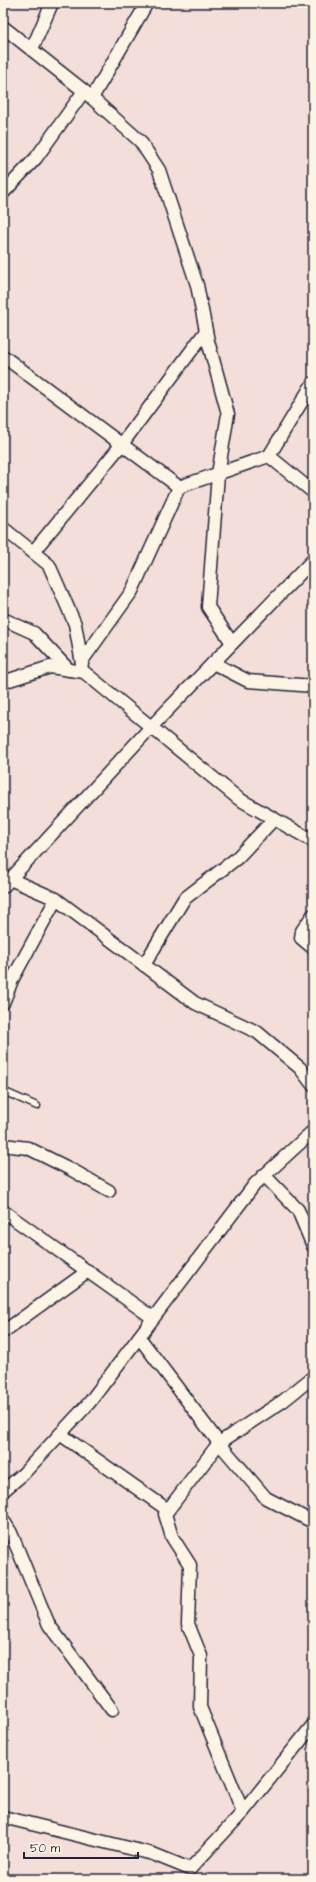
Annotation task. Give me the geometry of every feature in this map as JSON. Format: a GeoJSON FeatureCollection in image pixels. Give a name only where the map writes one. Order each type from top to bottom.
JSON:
{"type":"FeatureCollection","features":[{"type":"Feature","properties":{"kind":"street"},"geometry":{"type":"LineString","coordinates":[[32,49],[52,3]]}},
{"type":"Feature","properties":{"kind":"street"},"geometry":{"type":"LineString","coordinates":[[3,193],[36,158],[88,94],[147,3]]}},
{"type":"Feature","properties":{"kind":"street"},"geometry":{"type":"LineString","coordinates":[[3,27],[88,94],[140,141],[159,170],[197,285],[206,331],[228,414],[218,474],[208,608],[232,643]]}},
{"type":"Feature","properties":{"kind":"street"},"geometry":{"type":"LineString","coordinates":[[33,552],[122,444],[206,331]]}},
{"type":"Feature","properties":{"kind":"street"},"geometry":{"type":"LineString","coordinates":[[3,356],[179,487]]}},
{"type":"Feature","properties":{"kind":"street"},"geometry":{"type":"LineString","coordinates":[[3,682],[50,667],[69,670],[83,666],[132,591],[179,487],[268,456],[313,383]]}},
{"type":"Feature","properties":{"kind":"street"},"geometry":{"type":"LineString","coordinates":[[268,456],[313,492]]}},
{"type":"Feature","properties":{"kind":"street"},"geometry":{"type":"LineString","coordinates":[[3,528],[50,565],[75,624],[83,666],[151,727],[239,799],[313,841]]}},
{"type":"Feature","properties":{"kind":"street"},"geometry":{"type":"LineString","coordinates":[[313,560],[151,727],[7,883],[56,899],[195,1003],[257,1032],[300,1068],[313,1085]]}},
{"type":"Feature","properties":{"kind":"street"},"geometry":{"type":"LineString","coordinates":[[3,619],[34,633],[69,670]]}},
{"type":"Feature","properties":{"kind":"street"},"geometry":{"type":"LineString","coordinates":[[213,663],[248,681],[313,686]]}},
{"type":"Feature","properties":{"kind":"street"},"geometry":{"type":"LineString","coordinates":[[144,965],[184,899],[237,858],[274,819]]}},
{"type":"Feature","properties":{"kind":"street"},"geometry":{"type":"LineString","coordinates":[[3,1003],[12,980],[56,899]]}},
{"type":"Feature","properties":{"kind":"street"},"geometry":{"type":"LineString","coordinates":[[313,915],[302,931],[301,938],[313,948]]}},
{"type":"Feature","properties":{"kind":"street"},"geometry":{"type":"LineString","coordinates":[[3,1491],[23,1474],[88,1402],[254,1184],[313,1131]]}},
{"type":"Feature","properties":{"kind":"street"},"geometry":{"type":"LineString","coordinates":[[3,1145],[28,1148],[109,1191]]}},
{"type":"Feature","properties":{"kind":"street"},"geometry":{"type":"LineString","coordinates":[[264,1175],[298,1210],[313,1246]]}},
{"type":"Feature","properties":{"kind":"street"},"geometry":{"type":"LineString","coordinates":[[3,1211],[153,1318]]}},
{"type":"Feature","properties":{"kind":"street"},"geometry":{"type":"LineString","coordinates":[[3,1332],[88,1271]]}},
{"type":"Feature","properties":{"kind":"street"},"geometry":{"type":"LineString","coordinates":[[139,1337],[219,1443],[266,1498],[313,1522]]}},
{"type":"Feature","properties":{"kind":"street"},"geometry":{"type":"LineString","coordinates":[[243,1812],[200,1708],[201,1656],[188,1624],[190,1565],[172,1537],[165,1514],[219,1443],[283,1401],[313,1377]]}},
{"type":"Feature","properties":{"kind":"street"},"geometry":{"type":"LineString","coordinates":[[60,1434],[168,1510]]}},
{"type":"Feature","properties":{"kind":"street"},"geometry":{"type":"LineString","coordinates":[[3,1520],[49,1625],[112,1710]]}},
{"type":"Feature","properties":{"kind":"street"},"geometry":{"type":"LineString","coordinates":[[3,1817],[153,1854],[190,1869],[243,1812],[313,1725]]}},
{"type":"Feature","properties":{"kind":"lane"},"geometry":{"type":"LineString","coordinates":[[3,1091],[37,1106]]}}]}
